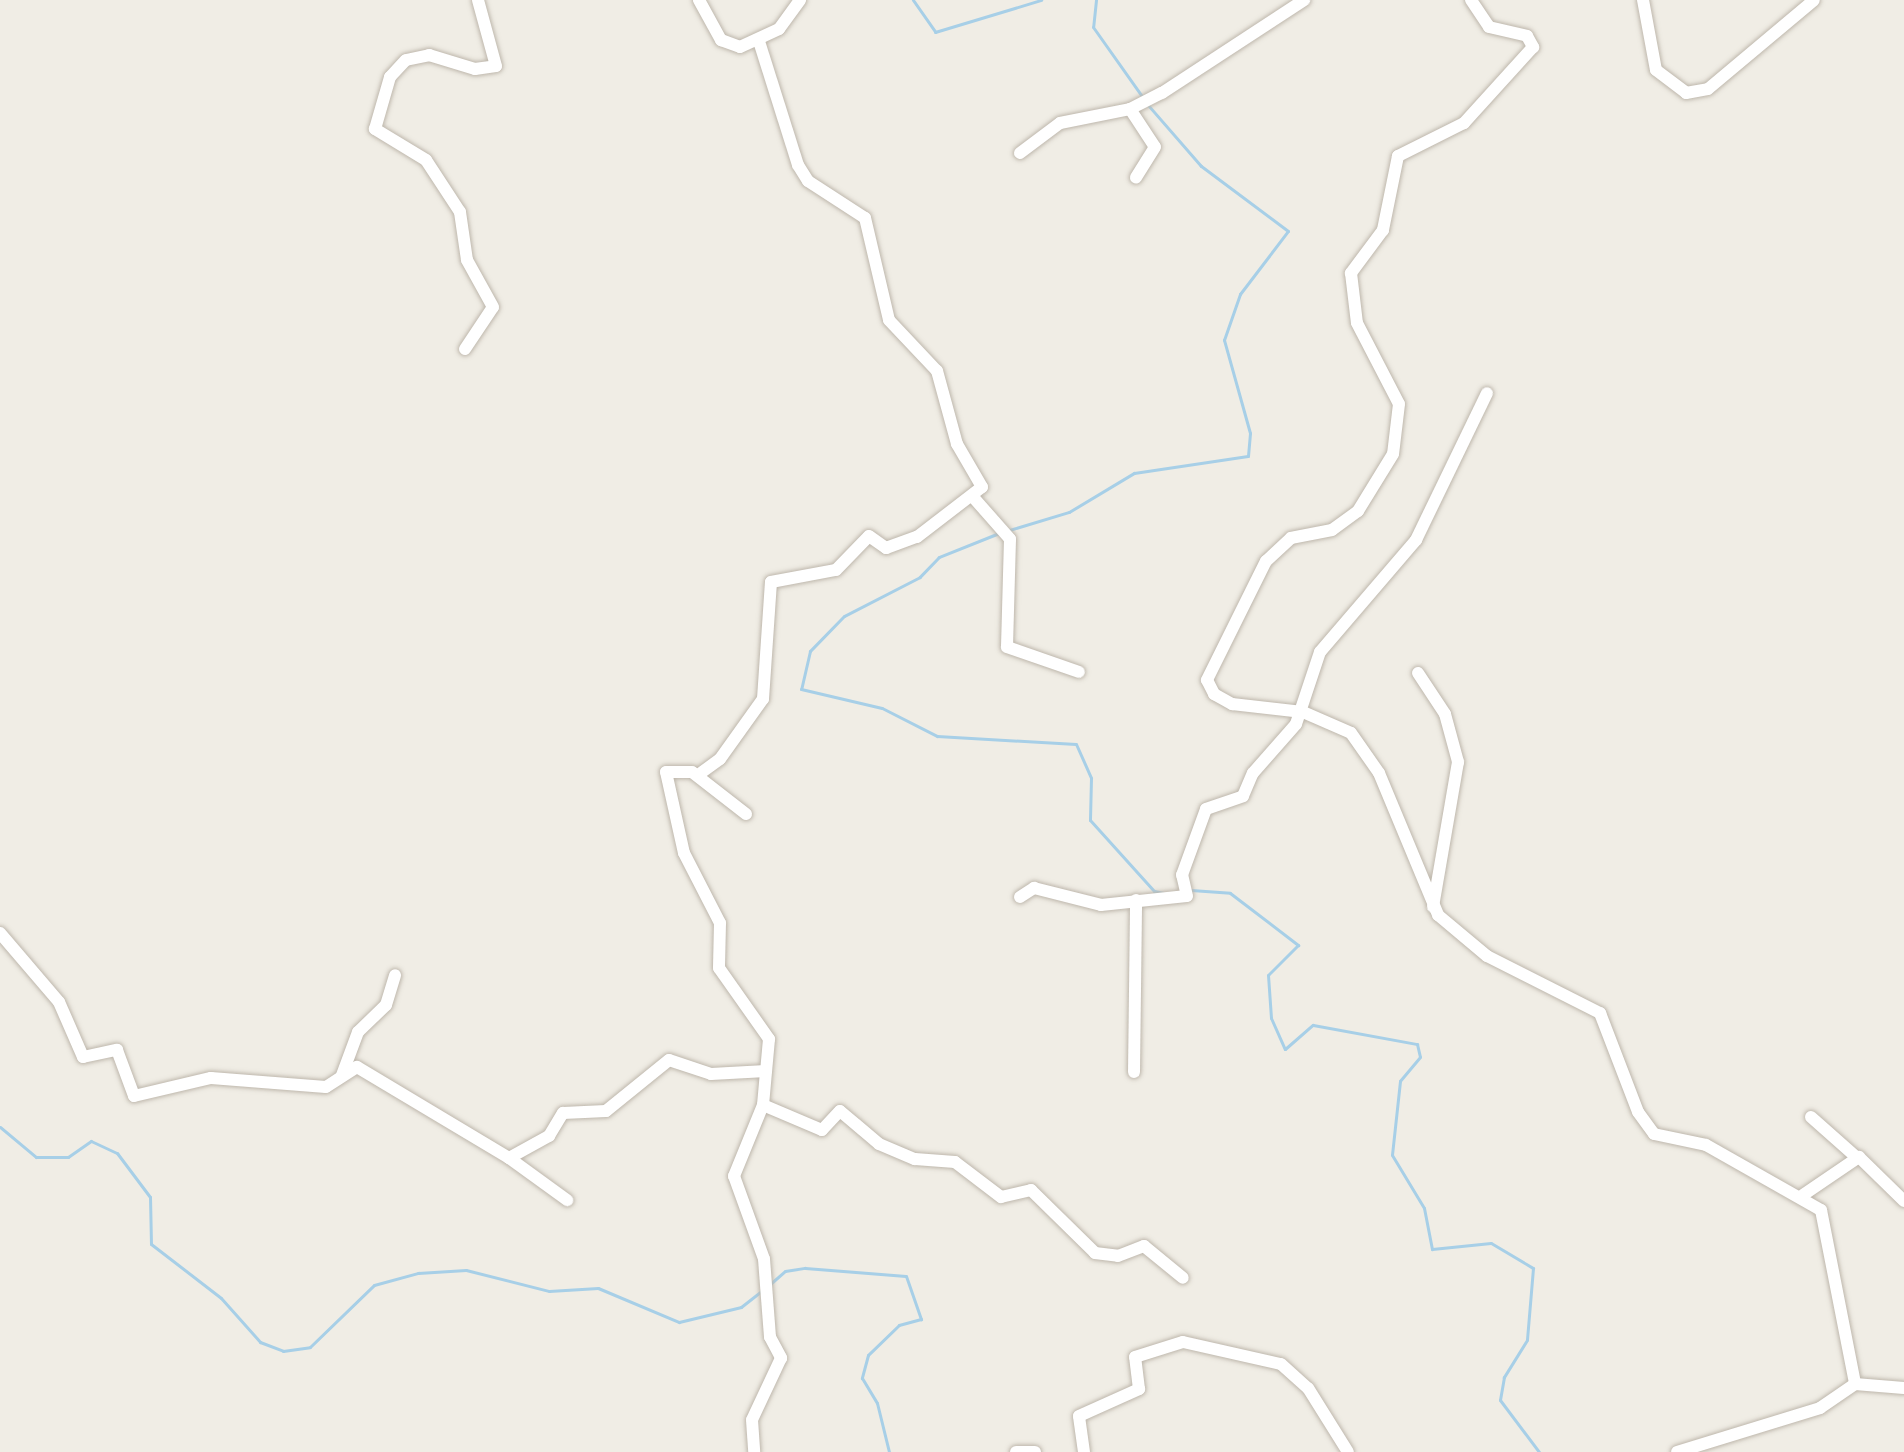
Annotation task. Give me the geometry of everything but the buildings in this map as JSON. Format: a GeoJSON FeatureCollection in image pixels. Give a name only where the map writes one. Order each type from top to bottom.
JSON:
{"type":"FeatureCollection","features":[{"type":"Feature","properties":{"kind":"street"},"geometry":{"type":"LineString","coordinates":[[465,349],[493,307],[467,260],[460,212],[426,160],[375,129],[390,77],[406,60],[429,55],[475,69],[496,66],[478,0]]}},
{"type":"Feature","properties":{"kind":"street"},"geometry":{"type":"LineString","coordinates":[[699,0],[724,42],[759,41],[788,21],[800,0]]}},
{"type":"Feature","properties":{"kind":"street"},"geometry":{"type":"LineString","coordinates":[[1020,153],[1060,123],[1130,109],[1304,0]]}},
{"type":"Feature","properties":{"kind":"street"},"geometry":{"type":"LineString","coordinates":[[1471,0],[1489,27],[1530,40],[1521,63],[1464,123],[1398,156],[1383,230],[1351,273],[1357,323],[1399,404],[1386,474],[1372,497],[1340,525],[1291,538],[1273,552],[1209,664],[1207,680],[1221,700],[1303,712],[1339,724],[1362,746],[1433,907],[1487,956],[1600,1013],[1638,1112],[1654,1134],[1706,1145],[1803,1195],[1824,1215],[1855,1384]]}},
{"type":"Feature","properties":{"kind":"street"},"geometry":{"type":"LineString","coordinates":[[1643,0],[1656,70],[1686,93],[1708,89],[1814,0]]}},
{"type":"Feature","properties":{"kind":"street"},"geometry":{"type":"LineString","coordinates":[[698,775],[720,759],[763,699],[771,582],[836,570],[869,536],[886,548],[917,537],[973,497],[982,484],[957,444],[937,371],[889,320],[865,218],[808,181],[798,165],[759,41]]}},
{"type":"Feature","properties":{"kind":"street"},"geometry":{"type":"LineString","coordinates":[[1130,109],[1155,147],[1136,178]]}},
{"type":"Feature","properties":{"kind":"street"},"geometry":{"type":"LineString","coordinates":[[1020,897],[1036,888],[1082,903],[1187,896],[1182,875],[1206,809],[1243,796],[1250,777],[1303,712],[1320,652],[1416,540],[1487,393]]}},
{"type":"Feature","properties":{"kind":"street"},"geometry":{"type":"LineString","coordinates":[[973,497],[1010,539],[1007,647],[1079,672]]}},
{"type":"Feature","properties":{"kind":"street"},"geometry":{"type":"LineString","coordinates":[[1418,673],[1445,714],[1458,762],[1433,907]]}},
{"type":"Feature","properties":{"kind":"street"},"geometry":{"type":"LineString","coordinates":[[746,814],[698,775],[667,770],[669,803],[692,869],[717,913],[719,968],[767,1032],[763,1105],[734,1176],[766,1280],[771,1342],[781,1360],[753,1417],[754,1452]]}},
{"type":"Feature","properties":{"kind":"street"},"geometry":{"type":"LineString","coordinates":[[1134,1072],[1136,900]]}},
{"type":"Feature","properties":{"kind":"street"},"geometry":{"type":"LineString","coordinates":[[0,933],[59,1002],[83,1057],[115,1049],[133,1096],[211,1078],[309,1088],[361,1069],[509,1158],[567,1200]]}},
{"type":"Feature","properties":{"kind":"street"},"geometry":{"type":"LineString","coordinates":[[341,1078],[346,1053],[386,1005],[395,975]]}},
{"type":"Feature","properties":{"kind":"street"},"geometry":{"type":"LineString","coordinates":[[333,1050],[346,1053]]}},
{"type":"Feature","properties":{"kind":"street"},"geometry":{"type":"LineString","coordinates":[[509,1158],[549,1136],[563,1113],[606,1111],[669,1060],[711,1074],[766,1071]]}},
{"type":"Feature","properties":{"kind":"street"},"geometry":{"type":"LineString","coordinates":[[763,1105],[822,1130],[840,1111],[879,1144],[915,1159],[955,1162],[1001,1197],[1031,1190],[1095,1253],[1118,1256],[1144,1246],[1183,1278]]}},
{"type":"Feature","properties":{"kind":"street"},"geometry":{"type":"LineString","coordinates":[[1811,1117],[1904,1201]]}},
{"type":"Feature","properties":{"kind":"street"},"geometry":{"type":"LineString","coordinates":[[1803,1195],[1856,1157]]}},
{"type":"Feature","properties":{"kind":"street"},"geometry":{"type":"LineString","coordinates":[[1084,1452],[1079,1416],[1139,1389],[1135,1357],[1183,1342],[1281,1364],[1308,1388],[1348,1452]]}},
{"type":"Feature","properties":{"kind":"street"},"geometry":{"type":"LineString","coordinates":[[1677,1452],[1820,1408],[1855,1384],[1904,1388]]}},
{"type":"Feature","properties":{"kind":"street"},"geometry":{"type":"LineString","coordinates":[[1016,1452],[1035,1452]]}},
{"type":"Feature","properties":{"kind":"waterway"},"geometry":{"type":"LineString","coordinates":[[913,0],[935,32],[1041,0]]}},
{"type":"Feature","properties":{"kind":"waterway"},"geometry":{"type":"LineString","coordinates":[[1096,0],[1093,27],[1144,99]]}},
{"type":"Feature","properties":{"kind":"waterway"},"geometry":{"type":"LineString","coordinates":[[1006,531],[1069,512],[1134,473],[1248,456],[1250,433],[1224,340],[1240,294],[1288,231],[1201,166],[1148,105]]}},
{"type":"Feature","properties":{"kind":"waterway"},"geometry":{"type":"LineString","coordinates":[[999,533],[939,557],[920,577],[844,616],[810,651],[801,689],[882,708],[937,736],[1076,744],[1091,778],[1090,820],[1154,891],[1164,893]]}},
{"type":"Feature","properties":{"kind":"waterway"},"geometry":{"type":"LineString","coordinates":[[1191,890],[1230,893],[1298,945],[1268,975],[1271,1018],[1285,1049],[1313,1025],[1417,1044],[1420,1057],[1400,1081],[1392,1155],[1424,1208],[1432,1249],[1491,1243],[1533,1268],[1527,1340],[1504,1377],[1500,1400],[1539,1452]]}},
{"type":"Feature","properties":{"kind":"waterway"},"geometry":{"type":"LineString","coordinates":[[0,1127],[36,1157],[68,1157],[91,1141],[117,1153],[150,1197],[151,1244],[221,1298],[260,1342],[283,1351],[310,1347],[374,1285],[418,1273],[466,1270],[549,1291],[598,1288],[679,1322],[741,1307],[763,1290]]}},
{"type":"Feature","properties":{"kind":"waterway"},"geometry":{"type":"LineString","coordinates":[[769,1285],[785,1271],[805,1268],[906,1276],[921,1319],[899,1325],[868,1355],[862,1378],[877,1403],[889,1452]]}}]}
